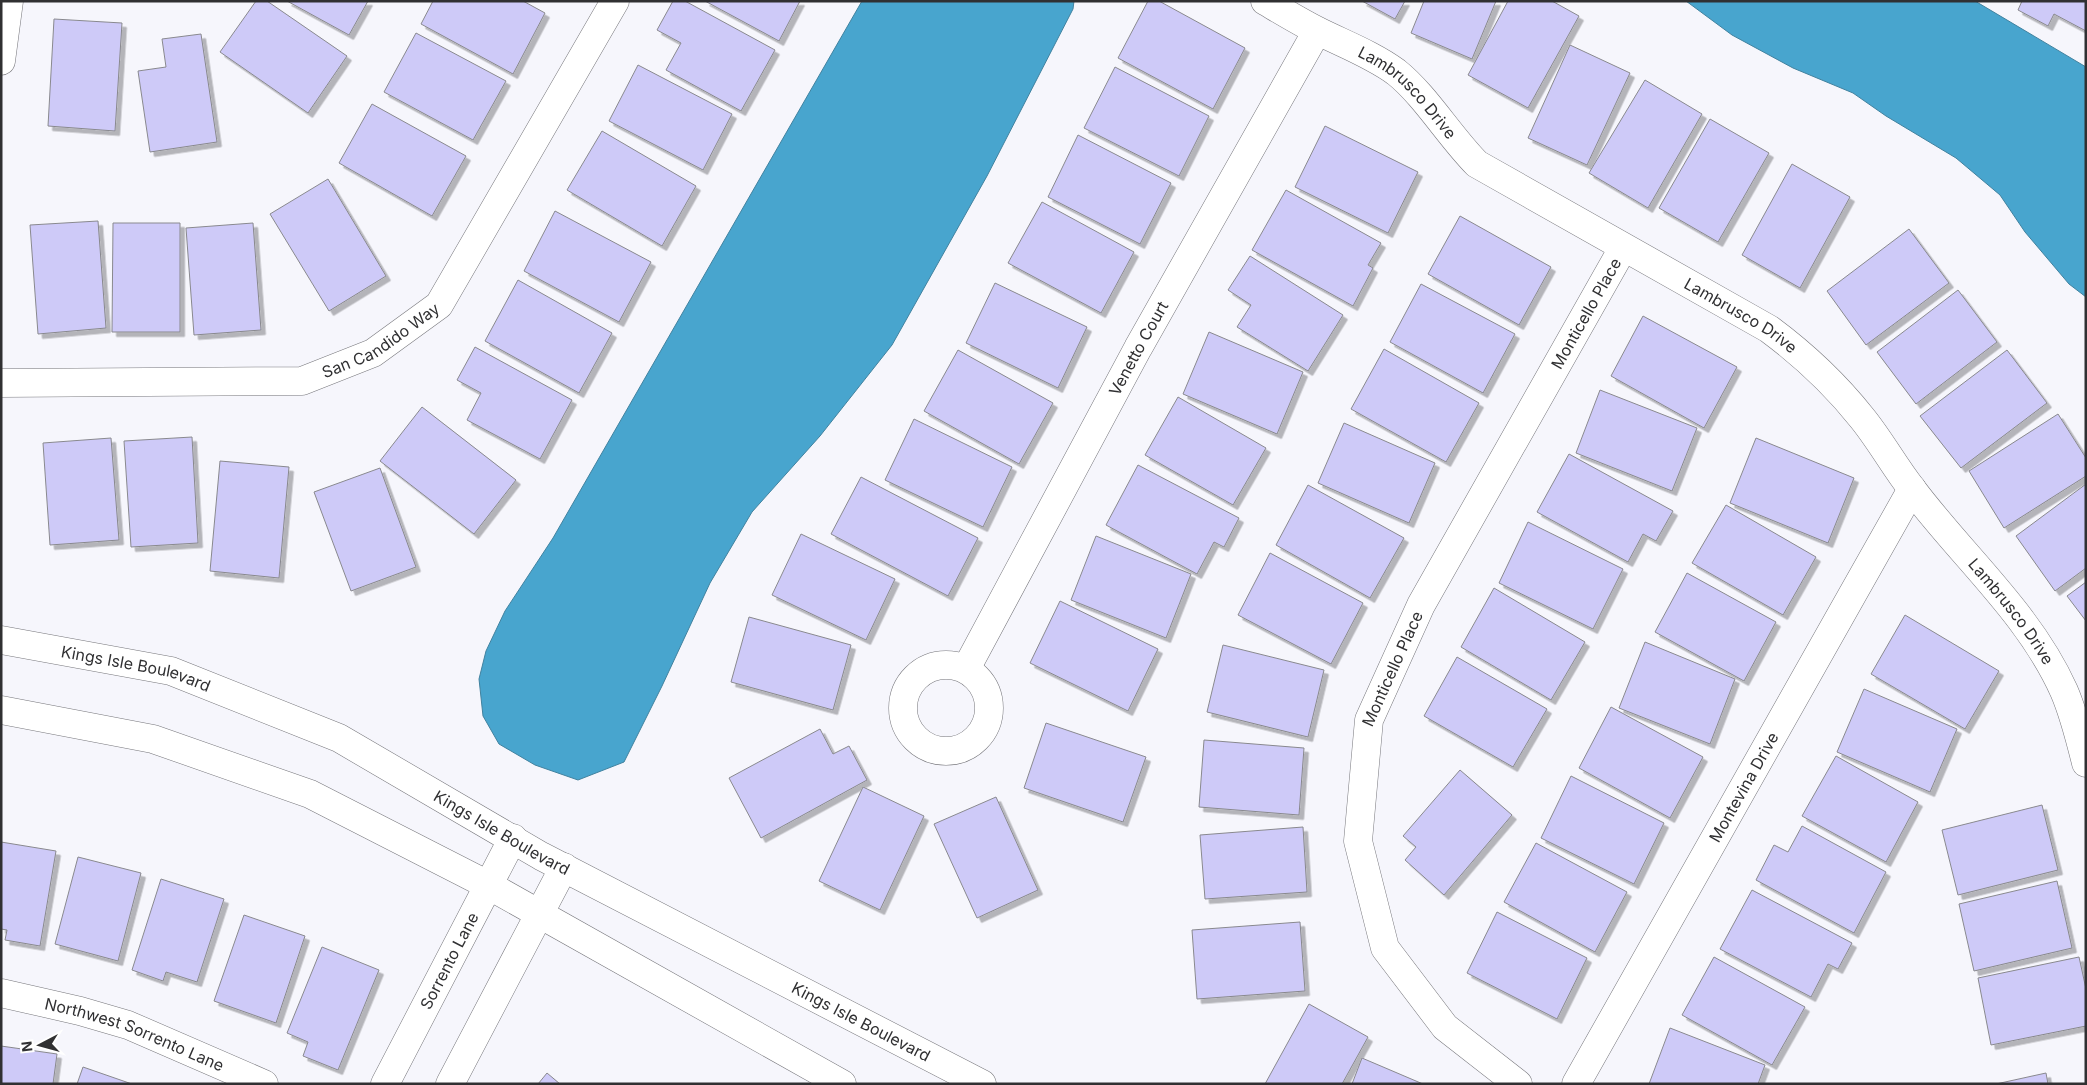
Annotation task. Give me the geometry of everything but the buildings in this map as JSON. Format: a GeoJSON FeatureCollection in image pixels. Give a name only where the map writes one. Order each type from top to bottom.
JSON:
{"type":"FeatureCollection","features":[{"type":"Feature","properties":{"kind":"street"},"geometry":{"type":"LineString","coordinates":[[1,60],[9,1]]}},
{"type":"Feature","properties":{"kind":"street","name":"San Candido Way"},"geometry":{"type":"LineString","coordinates":[[1,383],[302,381],[373,354],[439,305],[615,1]]}},
{"type":"Feature","properties":{"kind":"street","name":"Lambrusco Drive"},"geometry":{"type":"LineString","coordinates":[[1265,1],[1317,31],[1366,54],[1396,72],[1417,93],[1458,145],[1477,164],[1623,248],[1770,329],[1800,352],[1832,384],[1862,419],[1912,490],[2008,603],[2043,653],[2064,691],[2086,763]]}},
{"type":"Feature","properties":{"kind":"street","name":"Venetto Court"},"geometry":{"type":"LineString","coordinates":[[966,669],[1138,348],[1317,31]]}},
{"type":"Feature","properties":{"kind":"street","name":"Monticello Place"},"geometry":{"type":"LineString","coordinates":[[1518,1084],[1446,1027],[1385,948],[1358,842],[1369,720],[1421,605],[1623,248]]}},
{"type":"Feature","properties":{"kind":"street","name":"Montevina Drive"},"geometry":{"type":"LineString","coordinates":[[1576,1084],[1912,490]]}},
{"type":"Feature","properties":{"kind":"street","name":"Kings Isle Boulevard"},"geometry":{"type":"LineString","coordinates":[[1,640],[171,671],[339,738],[564,867],[982,1084]]}},
{"type":"Feature","properties":{"kind":"street"},"geometry":{"type":"LineString","coordinates":[[1,710],[154,739],[310,794],[488,885],[842,1084]]}},
{"type":"Feature","properties":{"kind":"street","name":"Sorrento Lane"},"geometry":{"type":"LineString","coordinates":[[385,1084],[513,838]]}},
{"type":"Feature","properties":{"kind":"street"},"geometry":{"type":"LineString","coordinates":[[450,1084],[564,867]]}},
{"type":"Feature","properties":{"kind":"street","name":"Northwest Sorrento Lane"},"geometry":{"type":"LineString","coordinates":[[1,993],[80,1011],[128,1026],[264,1084]]}},
{"type":"Feature","properties":{"kind":"water"},"geometry":{"type":"Polygon","coordinates":[[[862,1],[1074,1],[1073,9],[987,176],[892,345],[820,436],[752,512],[710,583],[624,762],[578,780],[535,765],[499,744],[483,716],[479,679],[486,651],[505,611],[553,538],[862,1]]]}},
{"type":"Feature","properties":{"kind":"water"},"geometry":{"type":"Polygon","coordinates":[[[1686,1],[1975,1],[2086,67],[2086,297],[2069,284],[2025,232],[2000,195],[1956,158],[1886,116],[1853,93],[1793,68],[1732,35],[1686,1]]]}}]}
